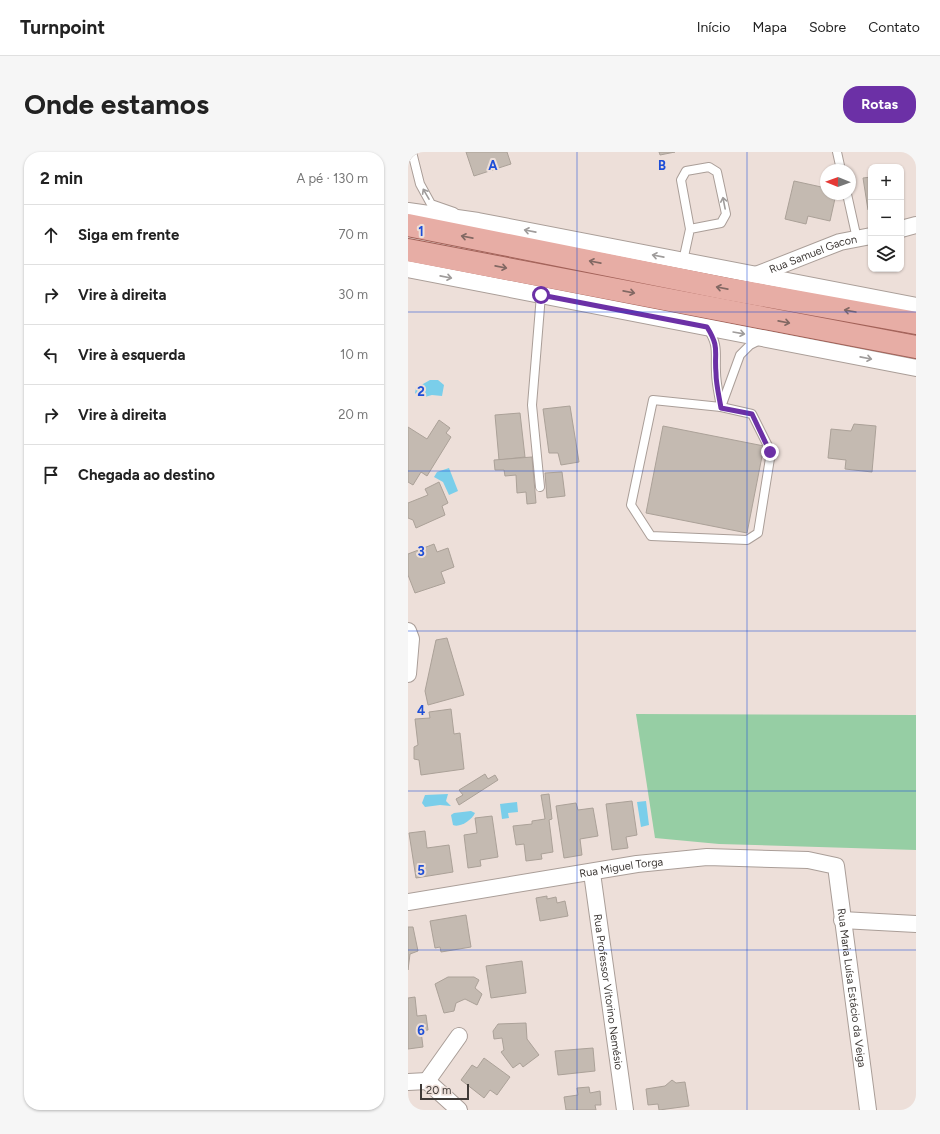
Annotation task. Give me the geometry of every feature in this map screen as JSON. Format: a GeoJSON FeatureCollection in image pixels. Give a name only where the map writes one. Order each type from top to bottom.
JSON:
{"type":"FeatureCollection","features":[{"type":"Feature","properties":{"kind":"main road"},"geometry":{"type":"LineString","coordinates":[[408,225],[728,289],[916,323]]}},
{"type":"Feature","properties":{"kind":"main road"},"geometry":{"type":"LineString","coordinates":[[408,250],[916,347]]}},
{"type":"Feature","properties":{"kind":"street"},"geometry":{"type":"LineString","coordinates":[[408,211],[485,222],[916,306]]}},
{"type":"Feature","properties":{"kind":"street"},"geometry":{"type":"LineString","coordinates":[[904,228],[916,225]]}},
{"type":"Feature","properties":{"kind":"street","name":"Rua Samuel Gacon"},"geometry":{"type":"LineString","coordinates":[[756,275],[840,242],[864,237]]}},
{"type":"Feature","properties":{"kind":"street"},"geometry":{"type":"LineString","coordinates":[[408,269],[916,368]]}},
{"type":"Feature","properties":{"kind":"street"},"geometry":{"type":"LineString","coordinates":[[408,631],[411,639],[408,674]]}},
{"type":"Feature","properties":{"kind":"street","name":"Rua Miguel Torga"},"geometry":{"type":"LineString","coordinates":[[408,902],[592,873],[637,864],[706,857],[808,860],[836,866]]}},
{"type":"Feature","properties":{"kind":"street","name":"Rua Maria Luísa Estácio da Veiga"},"geometry":{"type":"LineString","coordinates":[[836,866],[868,1110]]}},
{"type":"Feature","properties":{"kind":"street","name":"Rua Professor Vitorino Nemésio"},"geometry":{"type":"LineString","coordinates":[[592,873],[625,1110]]}},
{"type":"Feature","properties":{"kind":"street"},"geometry":{"type":"LineString","coordinates":[[842,920],[916,924]]}},
{"type":"Feature","properties":{"kind":"street"},"geometry":{"type":"LineString","coordinates":[[427,1081],[459,1036]]}},
{"type":"Feature","properties":{"kind":"street"},"geometry":{"type":"LineString","coordinates":[[408,1082],[427,1081],[459,1110]]}},
{"type":"Feature","properties":{"kind":"lane"},"geometry":{"type":"LineString","coordinates":[[837,152],[840,164]]}},
{"type":"Feature","properties":{"kind":"lane"},"geometry":{"type":"LineString","coordinates":[[408,163],[412,153]]}},
{"type":"Feature","properties":{"kind":"lane"},"geometry":{"type":"LineString","coordinates":[[412,153],[420,184],[431,204],[485,222]]}},
{"type":"Feature","properties":{"kind":"lane"},"geometry":{"type":"LineString","coordinates":[[683,261],[690,228],[681,180],[686,171],[709,166],[717,172],[726,214],[721,223],[690,228]]}},
{"type":"Feature","properties":{"kind":"lane"},"geometry":{"type":"LineString","coordinates":[[849,200],[864,237]]}},
{"type":"Feature","properties":{"kind":"lane"},"geometry":{"type":"LineString","coordinates":[[540,487],[532,405],[541,295]]}},
{"type":"Feature","properties":{"kind":"lane"},"geometry":{"type":"LineString","coordinates":[[707,327],[714,338],[717,350],[716,372],[721,408]]}},
{"type":"Feature","properties":{"kind":"lane"},"geometry":{"type":"LineString","coordinates":[[721,408],[740,355],[750,345],[764,338]]}},
{"type":"Feature","properties":{"kind":"lane"},"geometry":{"type":"LineString","coordinates":[[653,400],[721,408],[752,414],[770,452],[758,533],[747,540],[650,536],[631,505],[653,400]]}},
{"type":"Feature","properties":{"kind":"green space"},"geometry":{"type":"Polygon","coordinates":[[[636,714],[916,715],[916,850],[719,844],[655,838],[636,714]]]}},
{"type":"Feature","properties":{"kind":"water"},"geometry":{"type":"Polygon","coordinates":[[[430,380],[438,380],[444,385],[442,396],[432,395],[421,398],[415,393],[416,388],[430,380]]]}},
{"type":"Feature","properties":{"kind":"water"},"geometry":{"type":"Polygon","coordinates":[[[449,468],[458,491],[449,495],[443,482],[434,477],[437,472],[449,468]]]}},
{"type":"Feature","properties":{"kind":"water"},"geometry":{"type":"Polygon","coordinates":[[[448,794],[446,801],[451,806],[440,805],[425,807],[422,803],[425,795],[448,794]]]}},
{"type":"Feature","properties":{"kind":"water"},"geometry":{"type":"Polygon","coordinates":[[[646,801],[649,825],[641,827],[637,802],[646,801]]]}},
{"type":"Feature","properties":{"kind":"water"},"geometry":{"type":"Polygon","coordinates":[[[517,802],[518,812],[508,813],[509,818],[502,819],[500,804],[517,802]]]}},
{"type":"Feature","properties":{"kind":"water"},"geometry":{"type":"Polygon","coordinates":[[[471,811],[475,813],[469,821],[456,826],[453,825],[451,815],[454,813],[471,811]]]}},
{"type":"Feature","properties":{"kind":"building"},"geometry":{"type":"Polygon","coordinates":[[[466,152],[507,152],[511,164],[474,176],[466,152]]]}},
{"type":"Feature","properties":{"kind":"building"},"geometry":{"type":"Polygon","coordinates":[[[659,152],[675,152],[660,155],[659,152]]]}},
{"type":"Feature","properties":{"kind":"building"},"geometry":{"type":"Polygon","coordinates":[[[868,177],[868,210],[863,178],[868,177]]]}},
{"type":"Feature","properties":{"kind":"building"},"geometry":{"type":"Polygon","coordinates":[[[794,181],[820,187],[820,200],[835,200],[830,221],[808,216],[806,224],[785,219],[794,181]]]}},
{"type":"Feature","properties":{"kind":"building"},"geometry":{"type":"Polygon","coordinates":[[[570,406],[579,462],[561,465],[558,453],[549,453],[543,409],[570,406]]]}},
{"type":"Feature","properties":{"kind":"building"},"geometry":{"type":"Polygon","coordinates":[[[520,413],[525,457],[499,460],[495,415],[520,413]]]}},
{"type":"Feature","properties":{"kind":"building"},"geometry":{"type":"Polygon","coordinates":[[[439,420],[450,428],[446,433],[451,437],[427,476],[421,472],[413,485],[408,482],[408,427],[427,439],[439,420]]]}},
{"type":"Feature","properties":{"kind":"building"},"geometry":{"type":"Polygon","coordinates":[[[854,424],[876,426],[872,472],[845,469],[846,460],[828,458],[831,429],[851,431],[854,424]]]}},
{"type":"Feature","properties":{"kind":"building"},"geometry":{"type":"Polygon","coordinates":[[[663,426],[764,446],[747,533],[646,513],[663,426]]]}},
{"type":"Feature","properties":{"kind":"building"},"geometry":{"type":"Polygon","coordinates":[[[532,457],[536,503],[527,504],[526,492],[517,493],[516,475],[505,476],[504,470],[495,470],[494,460],[532,457]]]}},
{"type":"Feature","properties":{"kind":"building"},"geometry":{"type":"Polygon","coordinates":[[[562,472],[565,496],[547,498],[545,473],[562,472]]]}},
{"type":"Feature","properties":{"kind":"building"},"geometry":{"type":"Polygon","coordinates":[[[439,482],[448,503],[442,506],[445,515],[416,528],[413,520],[408,518],[408,503],[428,495],[425,489],[439,482]]]}},
{"type":"Feature","properties":{"kind":"building"},"geometry":{"type":"Polygon","coordinates":[[[434,544],[437,552],[448,548],[454,567],[441,572],[445,583],[415,593],[408,575],[408,554],[434,544]]]}},
{"type":"Feature","properties":{"kind":"building"},"geometry":{"type":"Polygon","coordinates":[[[447,638],[464,695],[428,705],[425,691],[436,640],[447,638]]]}},
{"type":"Feature","properties":{"kind":"building"},"geometry":{"type":"Polygon","coordinates":[[[451,709],[454,734],[460,733],[464,769],[421,775],[419,760],[414,759],[414,747],[418,745],[415,719],[430,718],[429,712],[451,709]]]}},
{"type":"Feature","properties":{"kind":"building"},"geometry":{"type":"Polygon","coordinates":[[[485,774],[488,779],[495,775],[498,780],[459,805],[456,799],[463,795],[459,790],[485,774]]]}},
{"type":"Feature","properties":{"kind":"building"},"geometry":{"type":"Polygon","coordinates":[[[549,794],[552,819],[549,820],[553,852],[541,854],[542,859],[526,861],[524,844],[516,845],[513,826],[532,824],[532,821],[545,819],[541,795],[549,794]]]}},
{"type":"Feature","properties":{"kind":"building"},"geometry":{"type":"Polygon","coordinates":[[[632,801],[637,835],[626,837],[628,848],[612,850],[606,804],[632,801]]]}},
{"type":"Feature","properties":{"kind":"building"},"geometry":{"type":"Polygon","coordinates":[[[576,803],[578,810],[593,808],[598,836],[580,839],[582,855],[564,858],[556,806],[576,803]]]}},
{"type":"Feature","properties":{"kind":"building"},"geometry":{"type":"Polygon","coordinates":[[[492,816],[498,857],[480,860],[481,866],[468,868],[464,835],[477,833],[475,818],[492,816]]]}},
{"type":"Feature","properties":{"kind":"building"},"geometry":{"type":"Polygon","coordinates":[[[425,831],[427,848],[449,845],[453,872],[416,878],[409,833],[425,831]]]}},
{"type":"Feature","properties":{"kind":"building"},"geometry":{"type":"Polygon","coordinates":[[[547,896],[547,899],[556,897],[557,903],[565,901],[568,916],[540,921],[536,898],[547,896]]]}},
{"type":"Feature","properties":{"kind":"building"},"geometry":{"type":"Polygon","coordinates":[[[466,915],[471,947],[441,952],[440,947],[435,948],[430,921],[466,915]]]}},
{"type":"Feature","properties":{"kind":"building"},"geometry":{"type":"Polygon","coordinates":[[[408,927],[413,927],[418,951],[410,954],[408,970],[408,927]]]}},
{"type":"Feature","properties":{"kind":"building"},"geometry":{"type":"Polygon","coordinates":[[[522,961],[526,993],[491,998],[486,966],[522,961]]]}},
{"type":"Feature","properties":{"kind":"building"},"geometry":{"type":"Polygon","coordinates":[[[448,977],[474,977],[479,980],[475,988],[482,994],[477,1005],[465,999],[456,1003],[454,1011],[444,1013],[435,984],[448,977]]]}},
{"type":"Feature","properties":{"kind":"building"},"geometry":{"type":"Polygon","coordinates":[[[415,997],[417,1016],[426,1015],[428,1030],[421,1031],[423,1047],[408,1049],[408,998],[415,997]]]}},
{"type":"Feature","properties":{"kind":"building"},"geometry":{"type":"Polygon","coordinates":[[[526,1023],[527,1039],[539,1055],[523,1067],[520,1063],[513,1068],[501,1052],[504,1050],[502,1038],[494,1039],[493,1031],[498,1024],[526,1023]]]}},
{"type":"Feature","properties":{"kind":"building"},"geometry":{"type":"Polygon","coordinates":[[[593,1048],[595,1071],[558,1075],[555,1051],[593,1048]]]}},
{"type":"Feature","properties":{"kind":"building"},"geometry":{"type":"Polygon","coordinates":[[[484,1058],[510,1077],[497,1095],[490,1090],[484,1098],[461,1080],[472,1065],[477,1068],[484,1058]]]}},
{"type":"Feature","properties":{"kind":"building"},"geometry":{"type":"Polygon","coordinates":[[[672,1080],[676,1083],[685,1082],[689,1106],[659,1110],[658,1104],[648,1105],[646,1089],[665,1086],[672,1080]]]}},
{"type":"Feature","properties":{"kind":"building"},"geometry":{"type":"Polygon","coordinates":[[[589,1087],[590,1093],[600,1091],[601,1105],[595,1105],[596,1110],[566,1110],[564,1097],[578,1095],[577,1088],[589,1087]]]}},
{"type":"Feature","properties":{"kind":"route"},"geometry":{"type":"LineString","coordinates":[[541,295],[707,327],[714,338],[717,350],[716,372],[721,408],[752,414],[770,452]]}}]}
